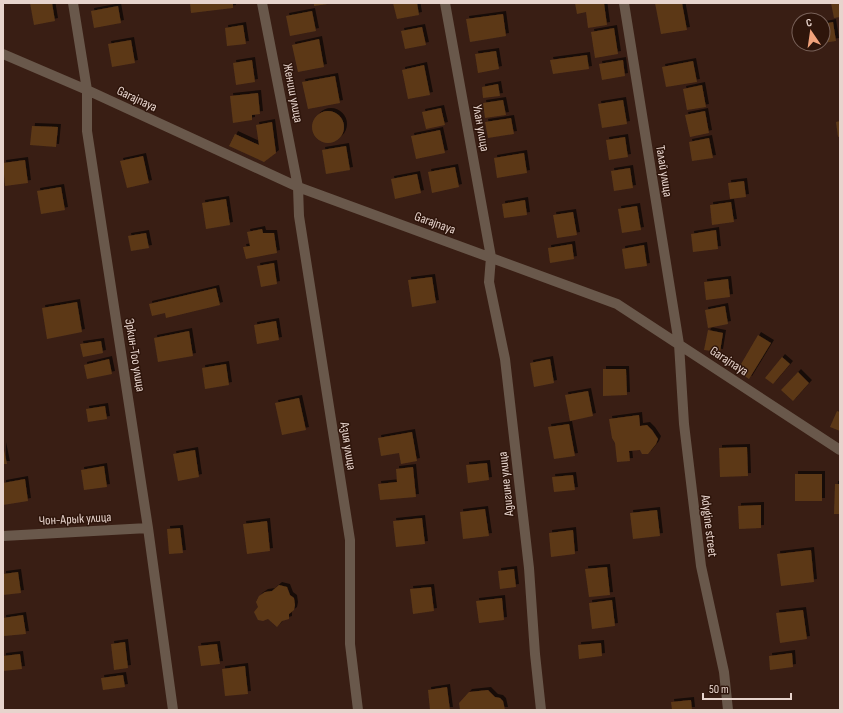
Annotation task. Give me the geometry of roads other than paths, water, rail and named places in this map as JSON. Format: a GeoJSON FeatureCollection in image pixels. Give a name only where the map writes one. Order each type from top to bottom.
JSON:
{"type":"FeatureCollection","features":[{"type":"Feature","properties":{"kind":"street","name":"Эркин-Тоо улица"},"geometry":{"type":"LineString","coordinates":[[73,3],[87,90],[87,131],[148,528],[173,710]]}},
{"type":"Feature","properties":{"kind":"street","name":"Жениш улица"},"geometry":{"type":"LineString","coordinates":[[262,3],[298,187]]}},
{"type":"Feature","properties":{"kind":"street","name":"Улан улица"},"geometry":{"type":"LineString","coordinates":[[445,3],[491,257]]}},
{"type":"Feature","properties":{"kind":"street","name":"Талай улица"},"geometry":{"type":"LineString","coordinates":[[624,3],[679,344]]}},
{"type":"Feature","properties":{"kind":"street","name":"Garajnaya"},"geometry":{"type":"LineString","coordinates":[[3,54],[87,90],[298,187],[617,304],[840,450]]}},
{"type":"Feature","properties":{"kind":"street","name":"Азия улица"},"geometry":{"type":"LineString","coordinates":[[298,187],[299,216],[350,540],[350,644],[358,710]]}},
{"type":"Feature","properties":{"kind":"street","name":"Адигине улица"},"geometry":{"type":"LineString","coordinates":[[491,257],[489,282],[505,359],[529,568],[535,654],[541,710]]}},
{"type":"Feature","properties":{"kind":"street","name":"Adygine street"},"geometry":{"type":"LineString","coordinates":[[679,344],[684,424],[701,566],[724,672],[728,710]]}},
{"type":"Feature","properties":{"kind":"street","name":"Чон-Арык улица"},"geometry":{"type":"LineString","coordinates":[[3,536],[148,528]]}}]}
